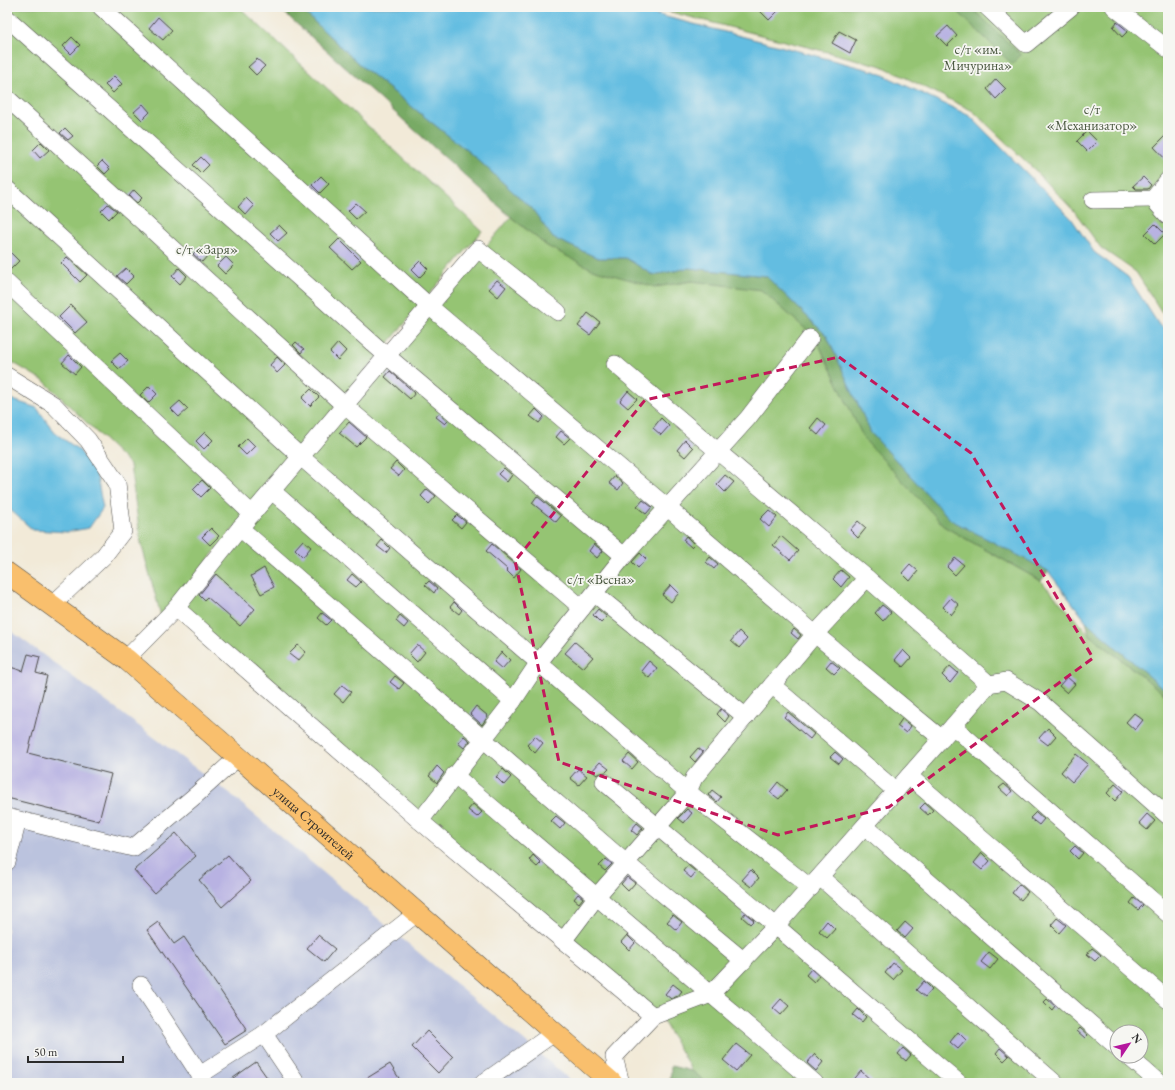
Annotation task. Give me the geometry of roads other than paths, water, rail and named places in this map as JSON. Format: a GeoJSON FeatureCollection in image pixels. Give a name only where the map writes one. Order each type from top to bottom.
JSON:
{"type":"FeatureCollection","features":[{"type":"Feature","properties":{"kind":"main road","name":"улица Строителей"},"geometry":{"type":"LineString","coordinates":[[7,573],[126,660],[612,1083]]}},
{"type":"Feature","properties":{"kind":"lane"},"geometry":{"type":"LineString","coordinates":[[101,7],[429,306],[815,634],[947,733],[1168,914]]}},
{"type":"Feature","properties":{"kind":"lane"},"geometry":{"type":"LineString","coordinates":[[987,7],[1026,44],[1071,7]]}},
{"type":"Feature","properties":{"kind":"lane"},"geometry":{"type":"LineString","coordinates":[[1114,7],[1168,49]]}},
{"type":"Feature","properties":{"kind":"lane"},"geometry":{"type":"LineString","coordinates":[[7,18],[387,356],[624,556]]}},
{"type":"Feature","properties":{"kind":"lane"},"geometry":{"type":"LineString","coordinates":[[7,98],[344,406],[582,608]]}},
{"type":"Feature","properties":{"kind":"lane"},"geometry":{"type":"LineString","coordinates":[[1154,199],[1168,180]]}},
{"type":"Feature","properties":{"kind":"lane"},"geometry":{"type":"LineString","coordinates":[[7,189],[300,457],[688,792],[816,882],[1055,1083]]}},
{"type":"Feature","properties":{"kind":"lane"},"geometry":{"type":"LineString","coordinates":[[1093,200],[1154,199]]}},
{"type":"Feature","properties":{"kind":"lane"},"geometry":{"type":"LineString","coordinates":[[1154,199],[1168,216]]}},
{"type":"Feature","properties":{"kind":"lane"},"geometry":{"type":"LineString","coordinates":[[126,660],[176,608],[240,528],[478,248],[558,312]]}},
{"type":"Feature","properties":{"kind":"lane"},"geometry":{"type":"LineString","coordinates":[[7,283],[252,514]]}},
{"type":"Feature","properties":{"kind":"lane"},"geometry":{"type":"LineString","coordinates":[[420,821],[454,775],[513,701],[539,662],[582,608],[624,556],[748,418],[810,338]]}},
{"type":"Feature","properties":{"kind":"lane"},"geometry":{"type":"LineString","coordinates":[[615,364],[868,578],[989,684]]}},
{"type":"Feature","properties":{"kind":"lane"},"geometry":{"type":"LineString","coordinates":[[7,376],[54,405],[88,440],[117,483],[123,531],[104,557],[52,605]]}},
{"type":"Feature","properties":{"kind":"lane"},"geometry":{"type":"LineString","coordinates":[[272,491],[513,701]]}},
{"type":"Feature","properties":{"kind":"lane"},"geometry":{"type":"LineString","coordinates":[[240,528],[626,863],[744,961]]}},
{"type":"Feature","properties":{"kind":"lane"},"geometry":{"type":"LineString","coordinates":[[563,941],[597,896],[659,827],[688,792],[694,778],[772,685],[815,634],[868,578]]}},
{"type":"Feature","properties":{"kind":"lane"},"geometry":{"type":"LineString","coordinates":[[594,594],[746,717]]}},
{"type":"Feature","properties":{"kind":"lane"},"geometry":{"type":"LineString","coordinates":[[176,608],[420,821],[653,1016]]}},
{"type":"Feature","properties":{"kind":"lane"},"geometry":{"type":"LineString","coordinates":[[621,1083],[614,1057],[653,1016],[711,994],[744,961],[816,882],[989,684],[1006,681],[1040,702],[1168,816]]}},
{"type":"Feature","properties":{"kind":"lane"},"geometry":{"type":"LineString","coordinates":[[772,685],[896,791]]}},
{"type":"Feature","properties":{"kind":"lane"},"geometry":{"type":"LineString","coordinates":[[7,862],[12,819],[133,848],[196,795],[238,757]]}},
{"type":"Feature","properties":{"kind":"lane"},"geometry":{"type":"LineString","coordinates":[[454,775],[815,1083]]}},
{"type":"Feature","properties":{"kind":"lane"},"geometry":{"type":"LineString","coordinates":[[909,776],[1168,1000]]}},
{"type":"Feature","properties":{"kind":"lane"},"geometry":{"type":"LineString","coordinates":[[604,782],[960,1083]]}},
{"type":"Feature","properties":{"kind":"lane"},"geometry":{"type":"LineString","coordinates":[[865,826],[1109,1040]]}},
{"type":"Feature","properties":{"kind":"lane"},"geometry":{"type":"LineString","coordinates":[[141,985],[200,1075],[264,1034],[416,913]]}},
{"type":"Feature","properties":{"kind":"lane"},"geometry":{"type":"LineString","coordinates":[[483,1083],[554,1033]]}},
{"type":"Feature","properties":{"kind":"lane"},"geometry":{"type":"LineString","coordinates":[[264,1034],[297,1083]]}},
{"type":"Feature","properties":{"kind":"lane"},"geometry":{"type":"LineString","coordinates":[[1137,1064],[1159,1083]]}},
{"type":"Feature","properties":{"kind":"water"},"geometry":{"type":"Polygon","coordinates":[[[299,7],[627,7],[877,72],[970,116],[1071,218],[1094,252],[1128,277],[1159,325],[1168,333],[1168,691],[1086,621],[1048,571],[951,520],[871,433],[827,336],[766,276],[689,268],[653,275],[626,258],[598,258],[553,238],[533,210],[475,157],[361,66],[299,7]]]}},
{"type":"Feature","properties":{"kind":"water"},"geometry":{"type":"Polygon","coordinates":[[[7,398],[37,408],[55,433],[79,450],[96,472],[103,508],[89,528],[67,532],[33,530],[7,507],[7,398]]]}},
{"type":"Feature","properties":{"kind":"park label","name":"с/т «им. Мичурина»"},"geometry":{"type":"Point","coordinates":[978,58]}},
{"type":"Feature","properties":{"kind":"park label","name":"с/т «Механизатор»"},"geometry":{"type":"Point","coordinates":[1092,118]}},
{"type":"Feature","properties":{"kind":"park label","name":"с/т «Заря»"},"geometry":{"type":"Point","coordinates":[207,249]}},
{"type":"Feature","properties":{"kind":"park label","name":"с/т «Весна»"},"geometry":{"type":"Point","coordinates":[601,579]}}]}
